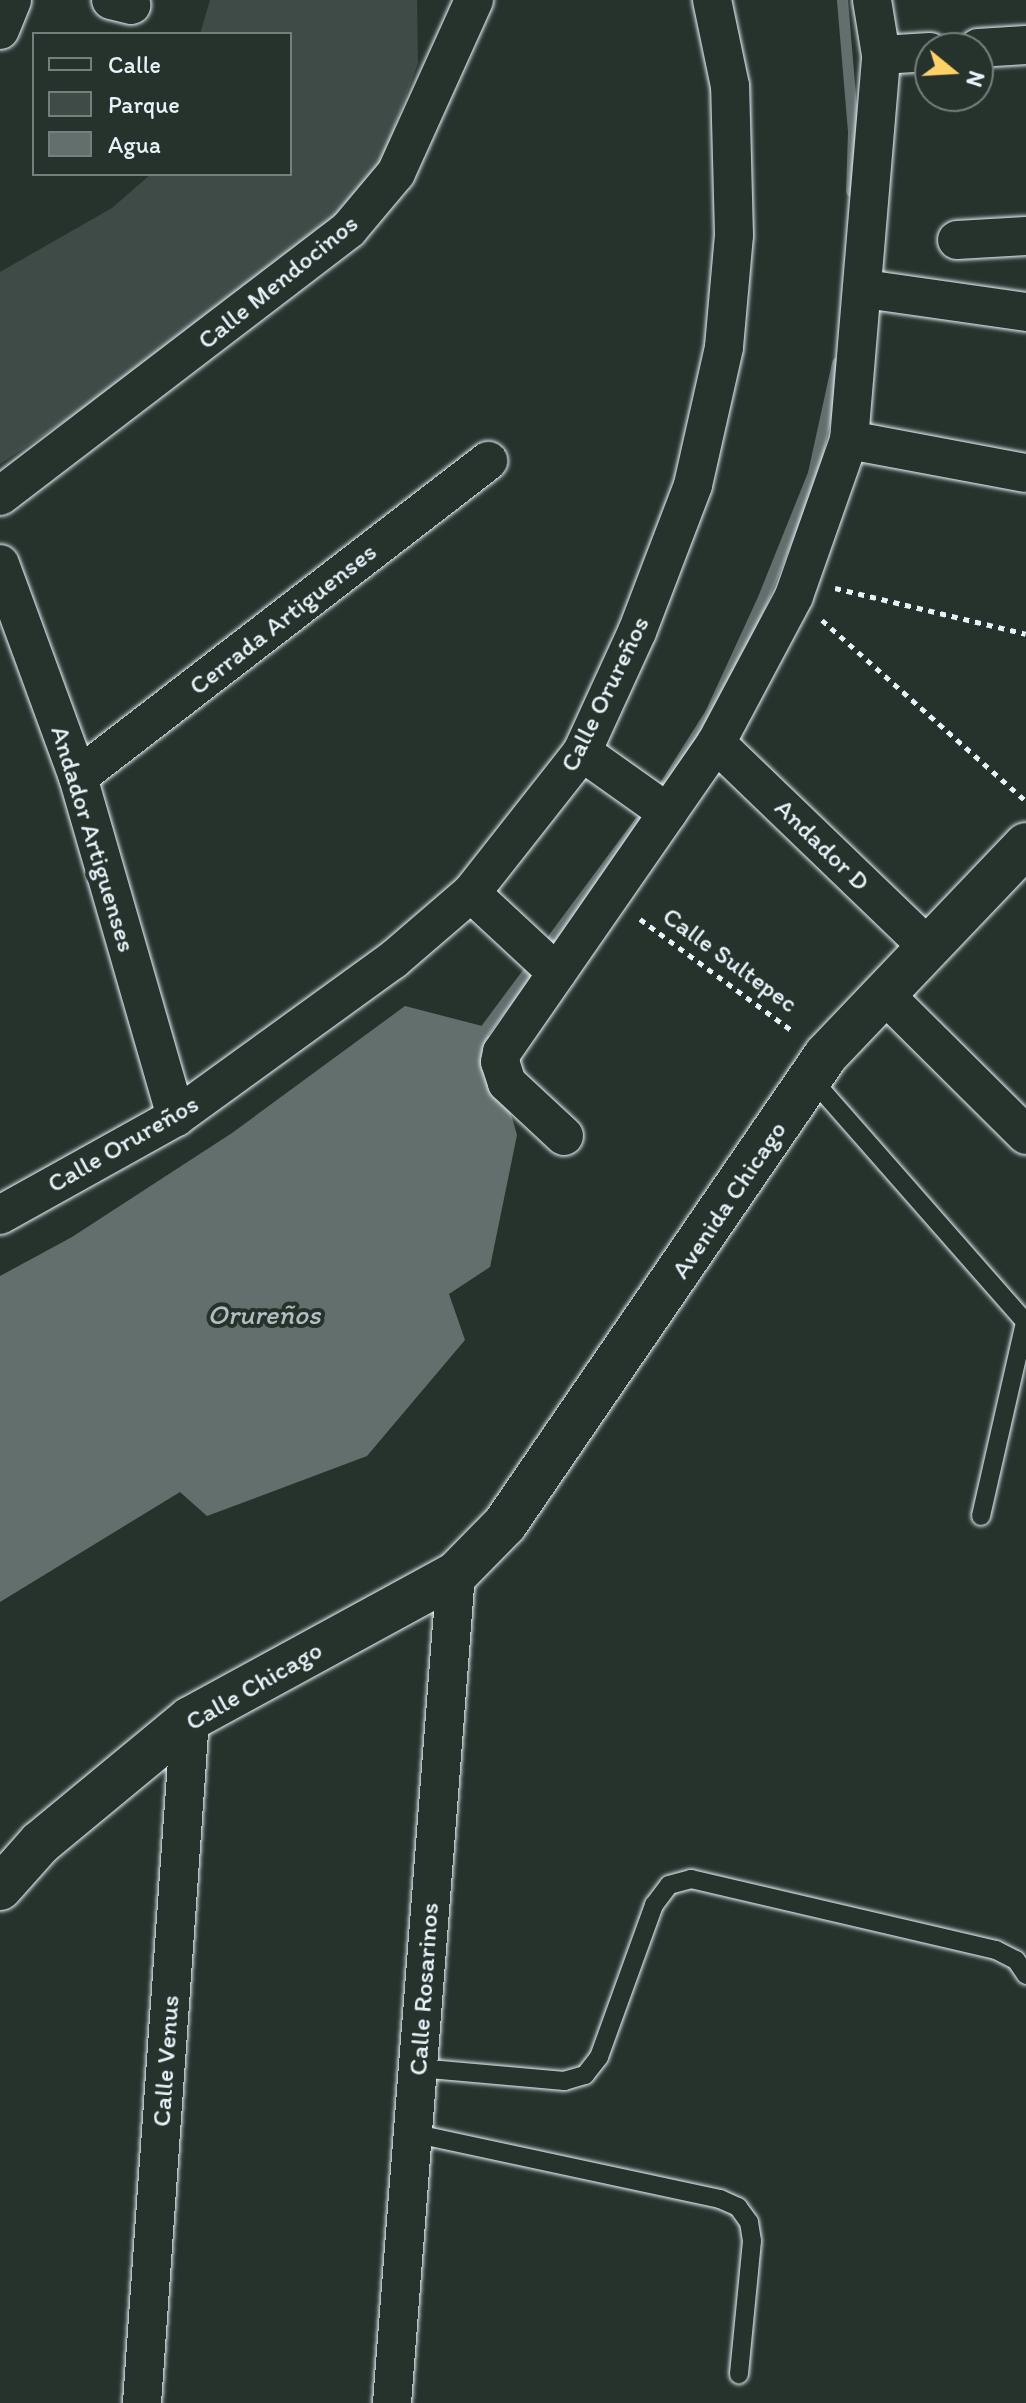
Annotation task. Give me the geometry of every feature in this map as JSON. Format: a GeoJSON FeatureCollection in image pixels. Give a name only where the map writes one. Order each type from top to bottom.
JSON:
{"type":"FeatureCollection","features":[{"type":"Feature","properties":{"kind":"street"},"geometry":{"type":"LineString","coordinates":[[0,30],[12,0]]}},
{"type":"Feature","properties":{"kind":"street","name":"Calle Mendocinos"},"geometry":{"type":"LineString","coordinates":[[0,496],[349,229],[396,173],[474,0]]}},
{"type":"Feature","properties":{"kind":"street","name":"Calle Orureños"},"geometry":{"type":"LineString","coordinates":[[0,1215],[176,1117],[393,960],[473,894],[583,753],[637,632],[693,485],[724,347],[734,235],[730,86],[712,0]]}},
{"type":"Feature","properties":{"kind":"street"},"geometry":{"type":"LineString","coordinates":[[564,1136],[507,1083],[500,1062],[502,1052],[716,743],[796,587],[849,440],[865,289],[881,55],[872,0]]}},
{"type":"Feature","properties":{"kind":"street"},"geometry":{"type":"LineString","coordinates":[[994,47],[1026,45]]}},
{"type":"Feature","properties":{"kind":"street"},"geometry":{"type":"LineString","coordinates":[[881,55],[914,53]]}},
{"type":"Feature","properties":{"kind":"street"},"geometry":{"type":"LineString","coordinates":[[957,240],[1026,236]]}},
{"type":"Feature","properties":{"kind":"street"},"geometry":{"type":"LineString","coordinates":[[865,289],[1026,312]]}},
{"type":"Feature","properties":{"kind":"street"},"geometry":{"type":"LineString","coordinates":[[849,440],[1026,473]]}},
{"type":"Feature","properties":{"kind":"street","name":"Cerrada Artiguenses"},"geometry":{"type":"LineString","coordinates":[[78,777],[488,461]]}},
{"type":"Feature","properties":{"kind":"street","name":"Andador Artiguenses"},"geometry":{"type":"LineString","coordinates":[[0,564],[78,777],[176,1117]]}},
{"type":"Feature","properties":{"kind":"street","name":"Andador D"},"geometry":{"type":"LineString","coordinates":[[716,743],[928,947]]}},
{"type":"Feature","properties":{"kind":"street"},"geometry":{"type":"LineString","coordinates":[[583,753],[667,812]]}},
{"type":"Feature","properties":{"kind":"street","name":"Avenida Chicago"},"geometry":{"type":"LineString","coordinates":[[456,1574],[505,1524],[549,1464],[819,1067],[1026,845]]}},
{"type":"Feature","properties":{"kind":"street"},"geometry":{"type":"LineString","coordinates":[[473,894],[556,972]]}},
{"type":"Feature","properties":{"kind":"street"},"geometry":{"type":"LineString","coordinates":[[884,994],[1026,1135]]}},
{"type":"Feature","properties":{"kind":"street","name":"Calle Chicago"},"geometry":{"type":"LineString","coordinates":[[0,1888],[40,1843],[190,1719],[456,1574]]}},
{"type":"Feature","properties":{"kind":"street","name":"Calle Rosarinos"},"geometry":{"type":"LineString","coordinates":[[396,2402],[412,2133],[456,1574]]}},
{"type":"Feature","properties":{"kind":"street","name":"Calle Venus"},"geometry":{"type":"LineString","coordinates":[[142,2403],[190,1719]]}},
{"type":"Feature","properties":{"kind":"lane"},"geometry":{"type":"LineString","coordinates":[[819,1067],[1025,1322],[981,1516]]}},
{"type":"Feature","properties":{"kind":"lane"},"geometry":{"type":"LineString","coordinates":[[418,2068],[564,2081],[585,2075],[599,2057],[654,1905],[669,1885],[691,1879],[996,1950],[1016,1960],[1026,1975]]}},
{"type":"Feature","properties":{"kind":"lane"},"geometry":{"type":"LineString","coordinates":[[412,2133],[705,2195],[738,2207],[749,2222],[752,2241],[739,2374]]}},
{"type":"Feature","properties":{"kind":"path"},"geometry":{"type":"LineString","coordinates":[[796,587],[1026,634]]}},
{"type":"Feature","properties":{"kind":"path"},"geometry":{"type":"LineString","coordinates":[[796,587],[1026,801]]}},
{"type":"Feature","properties":{"kind":"path","name":"Calle Sultepec"},"geometry":{"type":"LineString","coordinates":[[611,898],[819,1067]]}},
{"type":"Feature","properties":{"kind":"green space"},"geometry":{"type":"Polygon","coordinates":[[[210,0],[417,0],[418,63],[374,183],[206,328],[0,464],[0,272],[112,208],[149,176],[292,176],[292,32],[201,32],[210,0]]]}},
{"type":"Feature","properties":{"kind":"water","name":"Orureños"},"geometry":{"type":"Polygon","coordinates":[[[405,1006],[486,1027],[517,1135],[490,1267],[449,1294],[465,1340],[367,1456],[207,1516],[180,1492],[0,1602],[0,1276],[72,1237],[232,1133],[405,1006]]]}},
{"type":"Feature","properties":{"kind":"waterway"},"geometry":{"type":"LineString","coordinates":[[842,0],[853,132],[851,191]]}},
{"type":"Feature","properties":{"kind":"waterway"},"geometry":{"type":"LineString","coordinates":[[660,792],[710,713],[762,600],[813,473],[837,363]]}},
{"type":"Feature","properties":{"kind":"waterway"},"geometry":{"type":"LineString","coordinates":[[480,1036],[639,822]]}}]}
